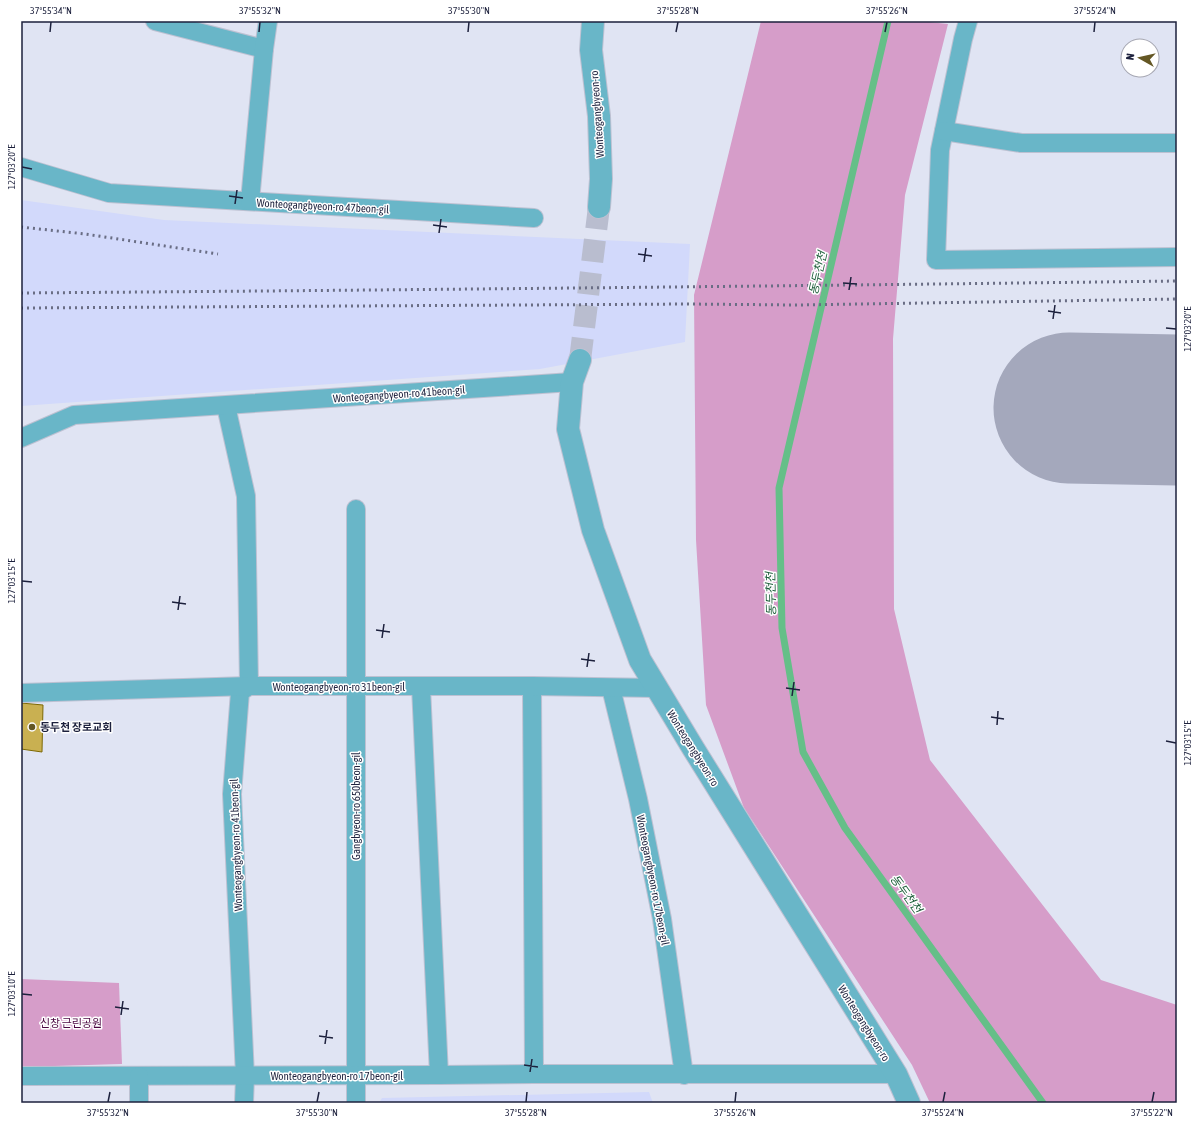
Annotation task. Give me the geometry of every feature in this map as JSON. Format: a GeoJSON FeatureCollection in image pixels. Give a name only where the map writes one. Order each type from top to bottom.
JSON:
{"type":"FeatureCollection","features":[{"type":"Feature","properties":{"kind":"street"},"geometry":{"type":"LineString","coordinates":[[155,21],[264,49]]}},
{"type":"Feature","properties":{"kind":"street"},"geometry":{"type":"LineString","coordinates":[[250,201],[268,21]]}},
{"type":"Feature","properties":{"kind":"street","name":"Wonteogangbyeon-ro"},"geometry":{"type":"LineString","coordinates":[[593,21],[591,50],[598,116],[601,179],[599,207]]}},
{"type":"Feature","properties":{"kind":"street"},"geometry":{"type":"LineString","coordinates":[[968,21],[940,150],[936,260],[1177,257]]}},
{"type":"Feature","properties":{"kind":"street"},"geometry":{"type":"LineString","coordinates":[[944,130],[1021,143],[1177,143]]}},
{"type":"Feature","properties":{"kind":"street","name":"Wonteogangbyeon-ro 47beon-gil"},"geometry":{"type":"LineString","coordinates":[[21,167],[109,193],[534,218]]}},
{"type":"Feature","properties":{"kind":"street","name":"Wonteogangbyeon-ro"},"geometry":{"type":"LineString","coordinates":[[580,360],[572,382],[568,429],[593,530],[640,660],[896,1074],[909,1103]]}},
{"type":"Feature","properties":{"kind":"street","name":"Wonteogangbyeon-ro 41beon-gil"},"geometry":{"type":"LineString","coordinates":[[21,438],[74,415],[572,382]]}},
{"type":"Feature","properties":{"kind":"street"},"geometry":{"type":"LineString","coordinates":[[226,406],[246,496],[249,686]]}},
{"type":"Feature","properties":{"kind":"street","name":"Gangbyeon-ro 650beon-gil"},"geometry":{"type":"LineString","coordinates":[[356,509],[356,1103]]}},
{"type":"Feature","properties":{"kind":"street","name":"Wonteogangbyeon-ro 41beon-gil"},"geometry":{"type":"LineString","coordinates":[[245,1076],[232,794],[240,692],[249,686]]}},
{"type":"Feature","properties":{"kind":"street","name":"Wonteogangbyeon-ro 31beon-gil"},"geometry":{"type":"LineString","coordinates":[[21,693],[249,686],[532,686],[656,688]]}},
{"type":"Feature","properties":{"kind":"street"},"geometry":{"type":"LineString","coordinates":[[532,686],[534,1074]]}},
{"type":"Feature","properties":{"kind":"street"},"geometry":{"type":"LineString","coordinates":[[421,687],[439,1075]]}},
{"type":"Feature","properties":{"kind":"street","name":"Wonteogangbyeon-ro 17beon-gil"},"geometry":{"type":"LineString","coordinates":[[611,688],[638,799],[662,919],[684,1075]]}},
{"type":"Feature","properties":{"kind":"street","name":"Wonteogangbyeon-ro 17beon-gil"},"geometry":{"type":"LineString","coordinates":[[21,1076],[896,1074]]}},
{"type":"Feature","properties":{"kind":"street"},"geometry":{"type":"LineString","coordinates":[[139,1076],[139,1103]]}},
{"type":"Feature","properties":{"kind":"street"},"geometry":{"type":"LineString","coordinates":[[244,1103],[245,1076]]}},
{"type":"Feature","properties":{"kind":"shaded area"},"geometry":{"type":"Polygon","coordinates":[[[21,200],[164,220],[690,244],[685,342],[540,369],[21,406],[21,200]]]}},
{"type":"Feature","properties":{"kind":"shaded area"},"geometry":{"type":"Polygon","coordinates":[[[649,1092],[653,1103],[379,1103],[382,1098],[649,1092]]]}},
{"type":"Feature","properties":{"kind":"green space"},"geometry":{"type":"Polygon","coordinates":[[[761,21],[919,21],[948,24],[905,195],[893,339],[894,609],[930,760],[1101,980],[1177,1005],[1177,1103],[930,1103],[912,1065],[744,808],[706,705],[696,540],[694,295],[761,21]]]}},
{"type":"Feature","properties":{"kind":"green space","name":"신창 근린공원"},"geometry":{"type":"Polygon","coordinates":[[[21,979],[119,983],[122,1064],[21,1067],[21,979]]]}},
{"type":"Feature","properties":{"kind":"building","name":"동두천 장로교회"},"geometry":{"type":"Polygon","coordinates":[[[21,703],[43,705],[42,752],[21,749],[21,703]]]}},
{"type":"Feature","properties":{"kind":"waterway","name":"동두천천"},"geometry":{"type":"LineString","coordinates":[[888,21],[779,488],[782,628],[803,752],[845,828],[1043,1103]]}},
{"type":"Feature","properties":{"kind":"runway"},"geometry":{"type":"LineString","coordinates":[[1069,408],[1177,410]]}},
{"type":"Feature","properties":{"kind":"tunnel"},"geometry":{"type":"LineString","coordinates":[[580,360],[599,207]]}},
{"type":"Feature","properties":{"kind":"railway"},"geometry":{"type":"LineString","coordinates":[[21,227],[85,234],[218,254]]}},
{"type":"Feature","properties":{"kind":"railway"},"geometry":{"type":"LineString","coordinates":[[21,293],[1177,281]]}},
{"type":"Feature","properties":{"kind":"railway"},"geometry":{"type":"LineString","coordinates":[[21,308],[687,304],[796,305],[1177,299]]}},
{"type":"Feature","properties":{"kind":"place","name":"동두천 장로교회"},"geometry":{"type":"Point","coordinates":[32,727]}}]}
